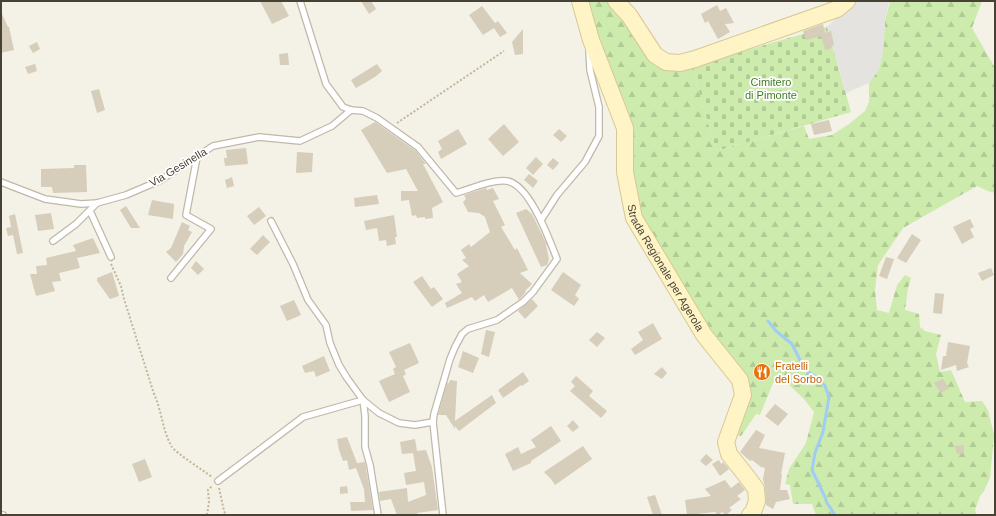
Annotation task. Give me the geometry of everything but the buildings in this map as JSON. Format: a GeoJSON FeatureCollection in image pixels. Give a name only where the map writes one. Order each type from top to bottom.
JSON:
{"type":"FeatureCollection","features":[{"type":"Feature","properties":{"kind":"main road","name":"Strada Regionale per Agerola"},"geometry":{"type":"LineString","coordinates":[[580,1],[591,40],[625,128],[625,172],[634,218],[704,335],[740,380],[743,395],[726,442],[729,454],[756,489],[757,500],[753,512],[750,515]]}},
{"type":"Feature","properties":{"kind":"main road"},"geometry":{"type":"LineString","coordinates":[[616,1],[629,15],[655,55],[666,62],[680,64],[837,8],[847,1]]}},
{"type":"Feature","properties":{"kind":"lane"},"geometry":{"type":"LineString","coordinates":[[300,1],[326,84],[343,107],[351,110],[362,111],[377,118],[418,147],[456,193],[493,182],[506,181],[517,185],[529,199],[541,220],[557,259],[534,292],[523,302],[497,320],[468,329],[462,334],[455,347],[434,414],[443,515]]}},
{"type":"Feature","properties":{"kind":"lane"},"geometry":{"type":"LineString","coordinates":[[541,220],[557,195],[585,162],[599,136],[599,107],[590,70],[587,22]]}},
{"type":"Feature","properties":{"kind":"lane","name":"Via Gesinella"},"geometry":{"type":"LineString","coordinates":[[1,182],[45,199],[81,204],[97,203],[126,196],[161,180],[213,146],[259,137],[300,141],[332,126],[351,110]]}},
{"type":"Feature","properties":{"kind":"lane"},"geometry":{"type":"LineString","coordinates":[[171,278],[211,229],[186,215],[197,157]]}},
{"type":"Feature","properties":{"kind":"lane"},"geometry":{"type":"LineString","coordinates":[[53,241],[76,224],[97,203]]}},
{"type":"Feature","properties":{"kind":"lane"},"geometry":{"type":"LineString","coordinates":[[90,211],[111,257]]}},
{"type":"Feature","properties":{"kind":"lane"},"geometry":{"type":"LineString","coordinates":[[271,221],[293,264],[308,300],[326,325],[330,343],[339,365],[363,400],[379,413],[399,423],[415,425],[434,422]]}},
{"type":"Feature","properties":{"kind":"lane"},"geometry":{"type":"LineString","coordinates":[[218,481],[303,417],[363,400]]}},
{"type":"Feature","properties":{"kind":"lane"},"geometry":{"type":"LineString","coordinates":[[363,400],[365,416],[365,447],[378,506],[378,515]]}},
{"type":"Feature","properties":{"kind":"path"},"geometry":{"type":"LineString","coordinates":[[390,127],[504,51]]}},
{"type":"Feature","properties":{"kind":"path"},"geometry":{"type":"LineString","coordinates":[[111,257],[111,266],[121,286],[154,394],[160,406],[162,424],[172,448],[218,481],[226,515]]}},
{"type":"Feature","properties":{"kind":"path"},"geometry":{"type":"LineString","coordinates":[[207,515],[210,502],[208,490],[218,481]]}},
{"type":"Feature","properties":{"kind":"green space"},"geometry":{"type":"Polygon","coordinates":[[[583,1],[610,1],[650,57],[692,66],[716,151],[804,126],[809,139],[832,135],[865,111],[869,102],[869,83],[879,69],[883,51],[885,21],[890,1],[982,1],[972,28],[995,66],[995,193],[977,186],[903,228],[878,265],[875,290],[877,310],[889,313],[897,285],[905,275],[911,278],[905,310],[919,314],[920,327],[925,331],[941,335],[936,354],[940,372],[951,370],[965,402],[982,401],[988,410],[994,435],[990,478],[980,496],[975,510],[977,515],[816,515],[812,504],[793,504],[790,485],[785,484],[789,469],[806,443],[814,412],[804,399],[787,383],[773,383],[760,415],[756,414],[741,436],[735,435],[745,415],[747,398],[708,334],[643,220],[635,200],[630,132],[583,1]]]}},
{"type":"Feature","properties":{"kind":"green space","name":"Cimitero di Pimonte"},"geometry":{"type":"Polygon","coordinates":[[[827,27],[851,112],[716,151],[692,66],[827,27]]]}},
{"type":"Feature","properties":{"kind":"shaded area"},"geometry":{"type":"Polygon","coordinates":[[[853,1],[889,1],[885,21],[883,51],[879,69],[869,83],[846,93],[827,27],[853,1]]]}},
{"type":"Feature","properties":{"kind":"waterway"},"geometry":{"type":"LineString","coordinates":[[768,321],[776,331],[792,344],[802,364],[807,371],[819,379],[825,386],[829,397],[823,432],[815,453],[812,470],[827,503],[835,515]]}},
{"type":"Feature","properties":{"kind":"place","name":"Fratelli del Sorbo"},"geometry":{"type":"Point","coordinates":[762,372]}}]}
